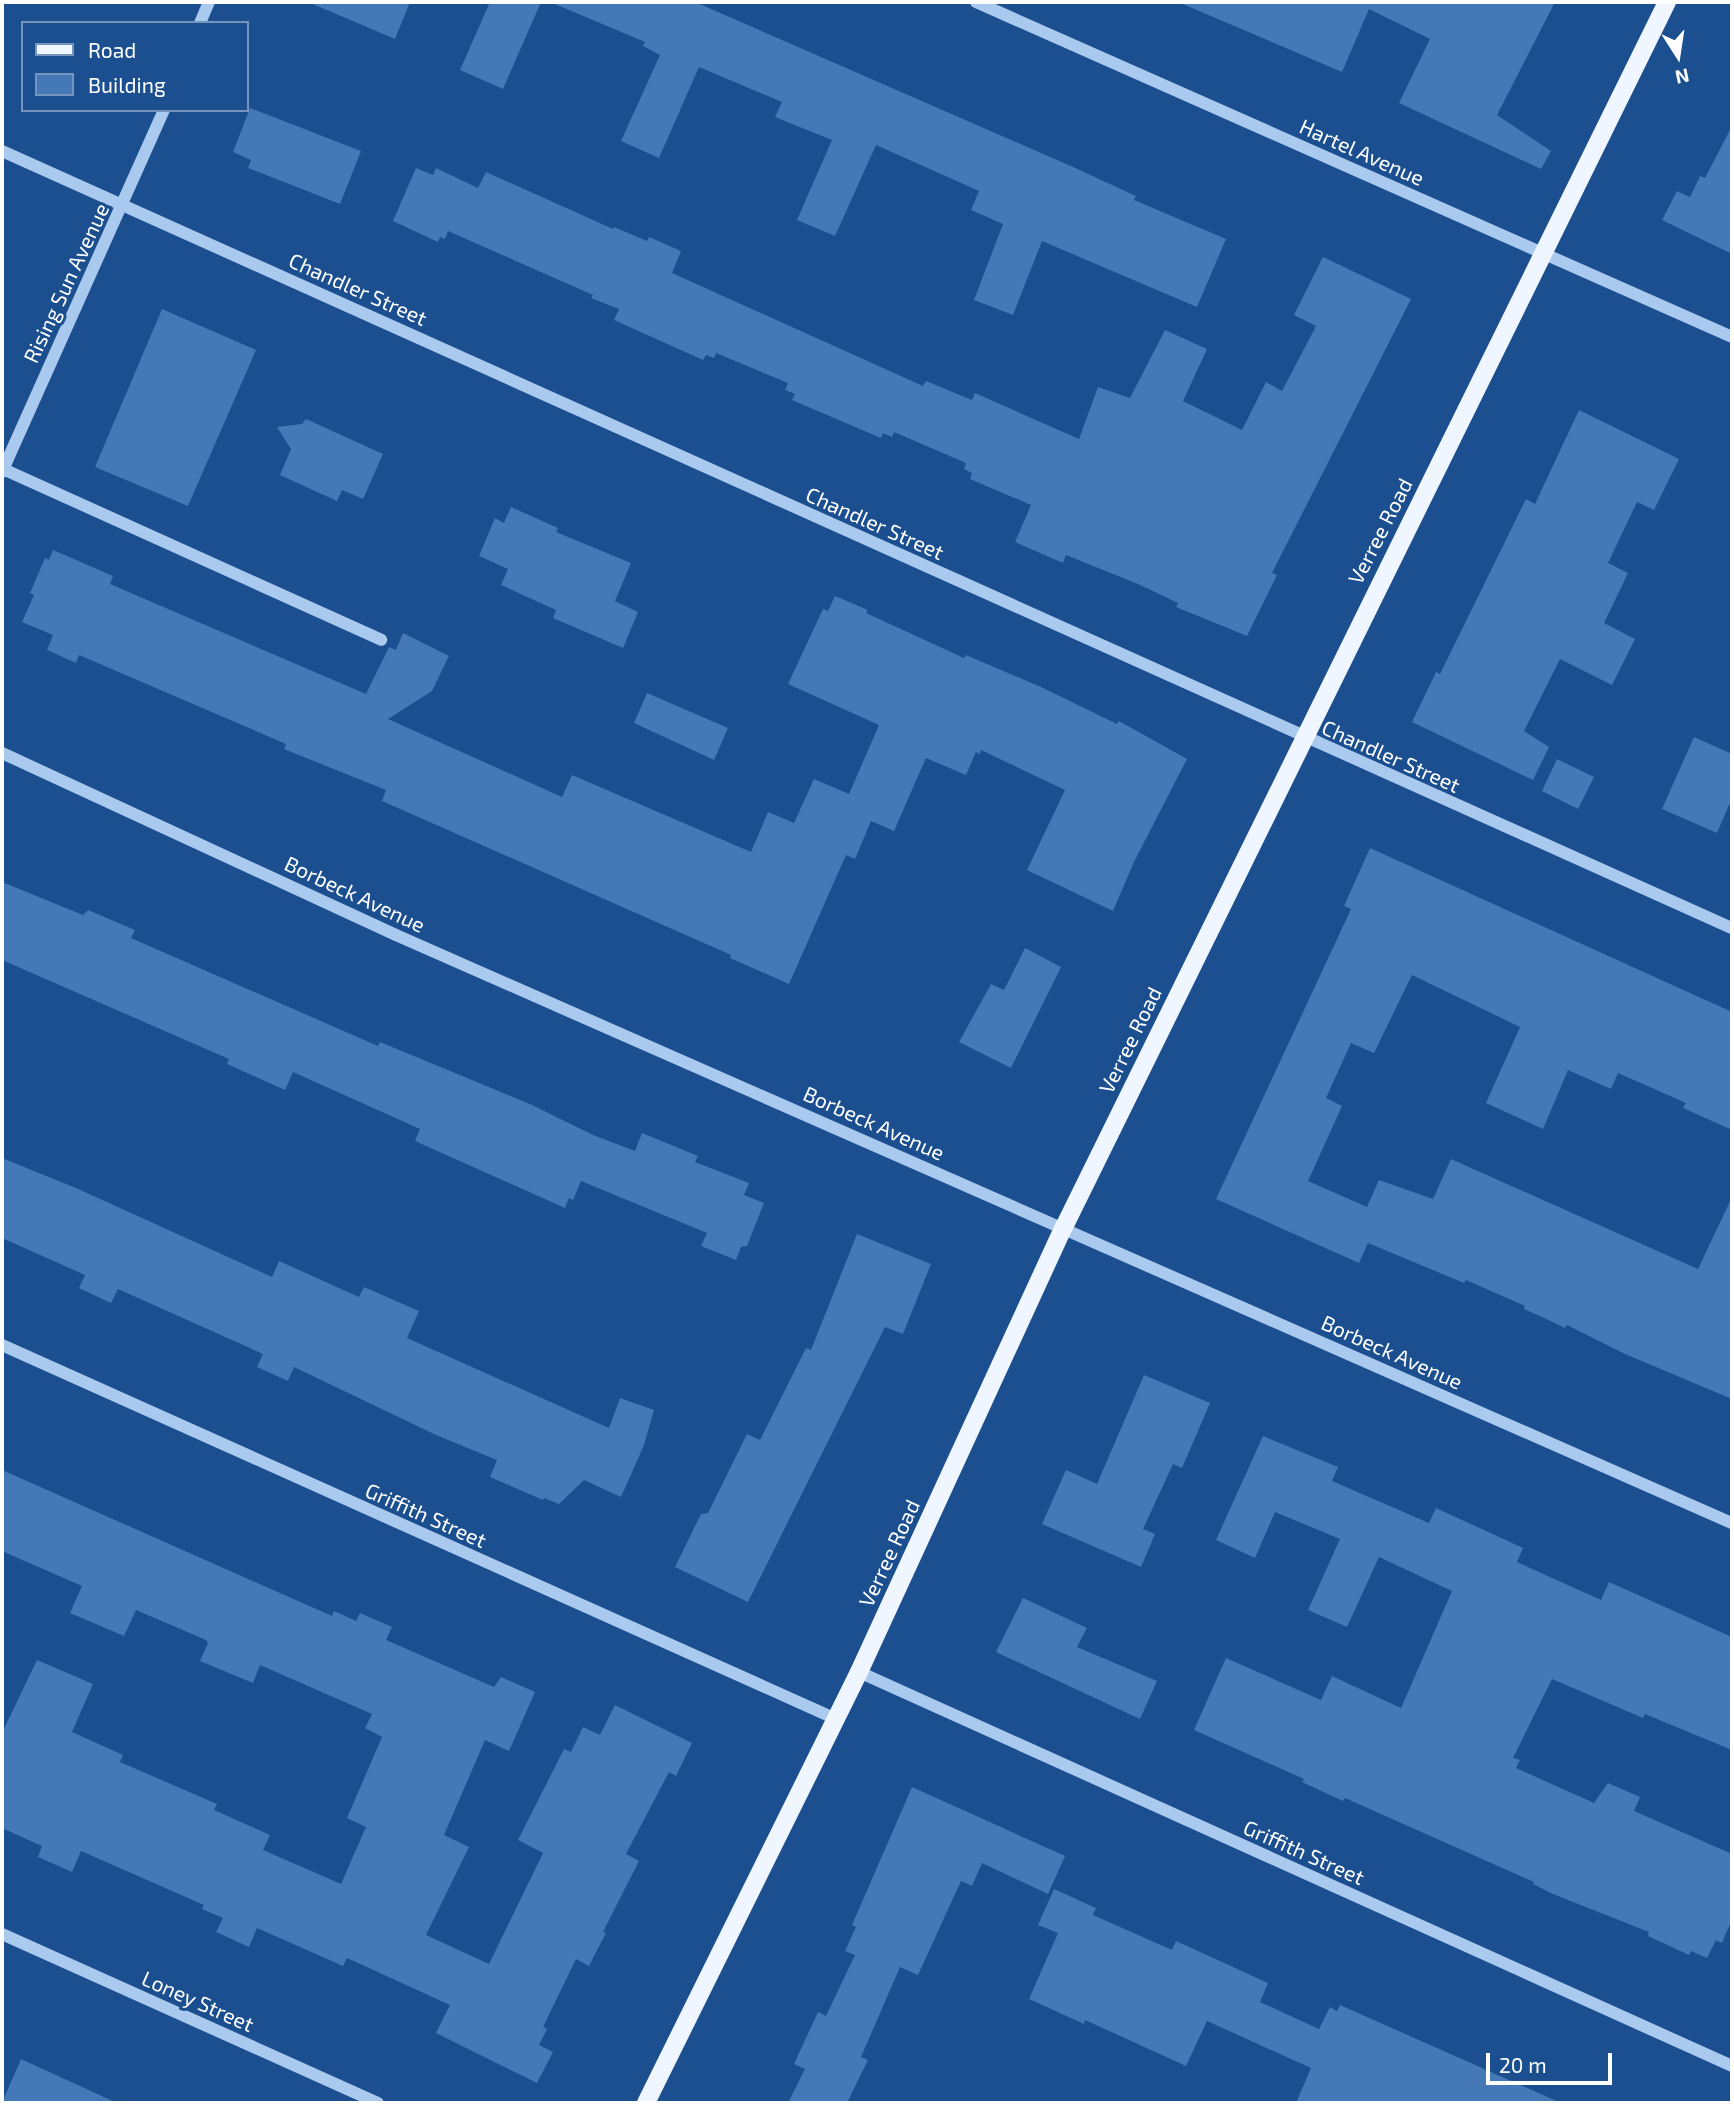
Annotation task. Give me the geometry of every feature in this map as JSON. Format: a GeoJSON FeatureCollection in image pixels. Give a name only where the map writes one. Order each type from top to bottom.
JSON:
{"type":"FeatureCollection","features":[{"type":"Feature","properties":{"kind":"main road","name":"Verree Road"},"geometry":{"type":"LineString","coordinates":[[646,2103],[859,1672],[1065,1227],[1303,737],[1667,2]]}},
{"type":"Feature","properties":{"kind":"street"},"geometry":{"type":"LineString","coordinates":[[201,21],[209,2]]}},
{"type":"Feature","properties":{"kind":"street","name":"Hartel Avenue"},"geometry":{"type":"LineString","coordinates":[[976,2],[1732,337]]}},
{"type":"Feature","properties":{"kind":"street","name":"Rising Sun Avenue"},"geometry":{"type":"LineString","coordinates":[[2,470],[6,449],[124,204],[162,112]]}},
{"type":"Feature","properties":{"kind":"street","name":"Chandler Street"},"geometry":{"type":"LineString","coordinates":[[2,151],[1732,928]]}},
{"type":"Feature","properties":{"kind":"street"},"geometry":{"type":"LineString","coordinates":[[2,470],[381,640]]}},
{"type":"Feature","properties":{"kind":"street","name":"Borbeck Avenue"},"geometry":{"type":"LineString","coordinates":[[2,753],[396,935],[1065,1227],[1732,1523]]}},
{"type":"Feature","properties":{"kind":"street","name":"Griffith Street"},"geometry":{"type":"LineString","coordinates":[[2,1345],[836,1718]]}},
{"type":"Feature","properties":{"kind":"street","name":"Griffith Street"},"geometry":{"type":"LineString","coordinates":[[859,1672],[1732,2066]]}},
{"type":"Feature","properties":{"kind":"street","name":"Loney Street"},"geometry":{"type":"LineString","coordinates":[[2,1934],[378,2103]]}},
{"type":"Feature","properties":{"kind":"building"},"geometry":{"type":"Polygon","coordinates":[[[308,2],[410,2],[395,39],[308,2]]]}},
{"type":"Feature","properties":{"kind":"building"},"geometry":{"type":"Polygon","coordinates":[[[490,2],[541,2],[503,89],[460,70],[490,2]]]}},
{"type":"Feature","properties":{"kind":"building"},"geometry":{"type":"Polygon","coordinates":[[[550,2],[695,2],[1073,167],[1136,196],[1134,200],[1226,239],[1197,307],[1042,241],[1013,315],[974,300],[1003,224],[971,210],[979,191],[876,145],[835,236],[797,220],[832,140],[775,117],[782,102],[699,67],[659,158],[621,141],[660,55],[643,46],[645,42],[550,2]]]}},
{"type":"Feature","properties":{"kind":"building"},"geometry":{"type":"Polygon","coordinates":[[[1178,2],[1555,2],[1497,115],[1551,151],[1541,169],[1399,103],[1430,39],[1369,9],[1342,72],[1178,2]]]}},
{"type":"Feature","properties":{"kind":"building"},"geometry":{"type":"Polygon","coordinates":[[[250,108],[361,151],[340,204],[248,168],[251,160],[233,152],[250,108]]]}},
{"type":"Feature","properties":{"kind":"building"},"geometry":{"type":"Polygon","coordinates":[[[1732,126],[1732,254],[1662,220],[1677,191],[1690,197],[1700,176],[1705,178],[1732,126]]]}},
{"type":"Feature","properties":{"kind":"building"},"geometry":{"type":"Polygon","coordinates":[[[416,168],[433,175],[436,168],[478,188],[486,172],[613,229],[614,227],[647,241],[649,237],[681,251],[672,273],[923,386],[926,381],[972,400],[975,393],[1079,439],[1098,387],[1130,398],[1165,330],[1207,349],[1183,401],[1242,430],[1266,382],[1282,391],[1316,326],[1294,315],[1323,257],[1411,299],[1272,573],[1277,575],[1247,636],[1176,607],[1178,603],[1138,584],[1066,555],[1063,563],[1015,542],[1031,505],[970,479],[972,473],[964,469],[966,463],[894,432],[892,437],[883,433],[881,438],[792,400],[795,394],[785,390],[788,383],[716,353],[714,358],[706,355],[703,360],[614,320],[619,309],[591,298],[593,295],[448,231],[445,239],[440,237],[438,242],[393,221],[416,168]]]}},
{"type":"Feature","properties":{"kind":"building"},"geometry":{"type":"Polygon","coordinates":[[[162,309],[256,350],[188,506],[95,467],[162,309]]]}},
{"type":"Feature","properties":{"kind":"building"},"geometry":{"type":"Polygon","coordinates":[[[1579,410],[1679,459],[1654,510],[1637,502],[1608,563],[1628,573],[1604,623],[1635,639],[1612,685],[1560,659],[1524,731],[1549,747],[1533,780],[1412,722],[1436,672],[1440,674],[1526,499],[1535,504],[1579,410]]]}},
{"type":"Feature","properties":{"kind":"building"},"geometry":{"type":"Polygon","coordinates":[[[306,419],[383,454],[363,499],[342,490],[337,501],[280,475],[291,449],[277,427],[302,424],[306,419]]]}},
{"type":"Feature","properties":{"kind":"building"},"geometry":{"type":"Polygon","coordinates":[[[511,507],[558,528],[556,532],[631,563],[615,601],[638,612],[623,648],[553,618],[556,610],[501,585],[508,569],[479,556],[495,518],[504,523],[511,507]]]}},
{"type":"Feature","properties":{"kind":"building"},"geometry":{"type":"Polygon","coordinates":[[[53,550],[113,576],[110,584],[366,694],[389,647],[396,650],[403,633],[449,656],[432,691],[388,719],[562,797],[572,775],[751,852],[768,812],[794,823],[814,779],[849,794],[879,725],[788,684],[823,609],[828,611],[835,596],[964,658],[966,655],[1041,687],[1117,724],[1119,721],[1187,759],[1134,862],[1113,911],[1027,870],[1065,790],[981,750],[980,754],[976,752],[966,775],[926,758],[894,831],[871,821],[855,859],[846,855],[789,984],[730,958],[731,955],[382,801],[386,790],[284,749],[286,744],[79,655],[76,663],[47,650],[53,635],[22,622],[34,595],[30,593],[45,558],[49,560],[53,550]]]}},
{"type":"Feature","properties":{"kind":"building"},"geometry":{"type":"Polygon","coordinates":[[[647,693],[728,728],[714,760],[634,723],[647,693]]]}},
{"type":"Feature","properties":{"kind":"building"},"geometry":{"type":"Polygon","coordinates":[[[1694,737],[1732,754],[1732,798],[1717,833],[1662,809],[1694,737]]]}},
{"type":"Feature","properties":{"kind":"building"},"geometry":{"type":"Polygon","coordinates":[[[1557,759],[1594,777],[1578,809],[1542,791],[1557,759]]]}},
{"type":"Feature","properties":{"kind":"building"},"geometry":{"type":"Polygon","coordinates":[[[1370,848],[1732,1012],[1732,1130],[1683,1108],[1686,1103],[1618,1073],[1611,1089],[1568,1070],[1543,1129],[1486,1103],[1520,1027],[1412,975],[1374,1053],[1351,1043],[1326,1098],[1342,1106],[1308,1181],[1367,1207],[1379,1180],[1433,1199],[1451,1159],[1698,1269],[1732,1197],[1732,1399],[1625,1354],[1567,1325],[1565,1328],[1524,1309],[1525,1306],[1466,1280],[1464,1283],[1368,1243],[1359,1263],[1216,1199],[1351,909],[1344,906],[1370,848]]]}},
{"type":"Feature","properties":{"kind":"building"},"geometry":{"type":"Polygon","coordinates":[[[2,882],[83,915],[88,910],[135,930],[131,938],[378,1046],[380,1042],[530,1104],[593,1135],[635,1151],[642,1133],[698,1156],[695,1162],[749,1183],[744,1195],[764,1203],[747,1246],[741,1247],[736,1260],[701,1246],[707,1233],[581,1181],[573,1200],[569,1198],[565,1208],[415,1141],[420,1129],[293,1072],[285,1090],[227,1064],[229,1059],[2,960],[2,882]]]}},
{"type":"Feature","properties":{"kind":"building"},"geometry":{"type":"Polygon","coordinates":[[[1025,948],[1061,967],[1011,1068],[959,1042],[991,984],[1004,990],[1025,948]]]}},
{"type":"Feature","properties":{"kind":"building"},"geometry":{"type":"Polygon","coordinates":[[[2,1158],[76,1188],[272,1277],[279,1261],[359,1297],[364,1287],[419,1311],[407,1338],[609,1428],[620,1398],[654,1410],[644,1445],[621,1497],[584,1480],[559,1504],[544,1498],[543,1500],[490,1477],[497,1460],[436,1435],[294,1367],[288,1381],[257,1367],[263,1354],[118,1289],[111,1303],[79,1288],[85,1275],[2,1238],[2,1158]]]}},
{"type":"Feature","properties":{"kind":"building"},"geometry":{"type":"Polygon","coordinates":[[[857,1234],[931,1264],[903,1334],[885,1327],[748,1602],[675,1567],[701,1514],[708,1513],[747,1434],[760,1440],[806,1348],[811,1350],[857,1234]]]}},
{"type":"Feature","properties":{"kind":"building"},"geometry":{"type":"Polygon","coordinates":[[[1144,1375],[1210,1403],[1182,1468],[1173,1464],[1143,1529],[1155,1534],[1141,1567],[1042,1524],[1066,1470],[1097,1484],[1144,1375]]]}},
{"type":"Feature","properties":{"kind":"building"},"geometry":{"type":"Polygon","coordinates":[[[1263,1436],[1338,1467],[1332,1481],[1429,1523],[1436,1508],[1523,1548],[1517,1562],[1601,1600],[1609,1582],[1732,1637],[1732,1750],[1645,1714],[1643,1718],[1552,1679],[1513,1758],[1520,1760],[1516,1768],[1594,1803],[1608,1783],[1640,1797],[1634,1811],[1732,1854],[1732,1919],[1722,1943],[1716,1940],[1707,1958],[1691,1951],[1689,1955],[1648,1936],[1649,1932],[1553,1894],[1533,1884],[1534,1882],[1345,1798],[1343,1801],[1302,1782],[1304,1779],[1194,1730],[1226,1658],[1321,1700],[1332,1676],[1401,1708],[1452,1591],[1379,1557],[1347,1627],[1308,1610],[1340,1539],[1275,1512],[1255,1558],[1216,1540],[1263,1436]]]}},
{"type":"Feature","properties":{"kind":"building"},"geometry":{"type":"Polygon","coordinates":[[[2,1470],[332,1616],[334,1611],[356,1621],[360,1613],[392,1627],[386,1640],[494,1687],[501,1677],[535,1692],[509,1751],[485,1740],[444,1835],[469,1847],[426,1935],[489,1964],[543,1853],[518,1840],[564,1749],[571,1752],[583,1727],[600,1735],[615,1705],[692,1743],[676,1776],[669,1772],[626,1854],[639,1861],[589,1966],[576,1959],[543,2027],[547,2029],[539,2045],[553,2052],[537,2083],[436,2033],[450,2005],[347,1958],[343,1966],[257,1928],[249,1947],[216,1932],[223,1918],[202,1909],[204,1905],[81,1851],[72,1872],[38,1857],[42,1846],[2,1828],[2,1733],[37,1660],[93,1684],[72,1732],[123,1755],[120,1762],[217,1804],[214,1810],[270,1835],[263,1850],[341,1884],[366,1827],[347,1818],[382,1737],[365,1728],[372,1714],[260,1665],[253,1683],[200,1661],[208,1643],[206,1640],[136,1610],[124,1636],[70,1613],[82,1586],[2,1551],[2,1470]]]}},
{"type":"Feature","properties":{"kind":"building"},"geometry":{"type":"Polygon","coordinates":[[[1023,1598],[1087,1628],[1077,1647],[1157,1681],[1140,1719],[996,1652],[1023,1598]]]}},
{"type":"Feature","properties":{"kind":"building"},"geometry":{"type":"Polygon","coordinates":[[[912,1787],[1065,1856],[1048,1894],[982,1863],[972,1886],[961,1881],[918,1975],[900,1967],[861,2057],[868,2060],[847,2103],[788,2103],[805,2069],[794,2064],[818,2012],[826,2016],[855,1955],[845,1951],[856,1927],[852,1925],[912,1787]]]}},
{"type":"Feature","properties":{"kind":"building"},"geometry":{"type":"Polygon","coordinates":[[[1054,1889],[1096,1908],[1093,1915],[1172,1950],[1176,1941],[1268,1983],[1260,2002],[1319,2029],[1330,2007],[1337,2011],[1340,2005],[1561,2103],[1296,2103],[1311,2068],[1207,2021],[1186,2066],[1085,2020],[1084,2024],[1029,1999],[1058,1933],[1038,1925],[1054,1889]]]}},
{"type":"Feature","properties":{"kind":"building"},"geometry":{"type":"Polygon","coordinates":[[[21,2059],[117,2103],[2,2103],[21,2059]]]}}]}
